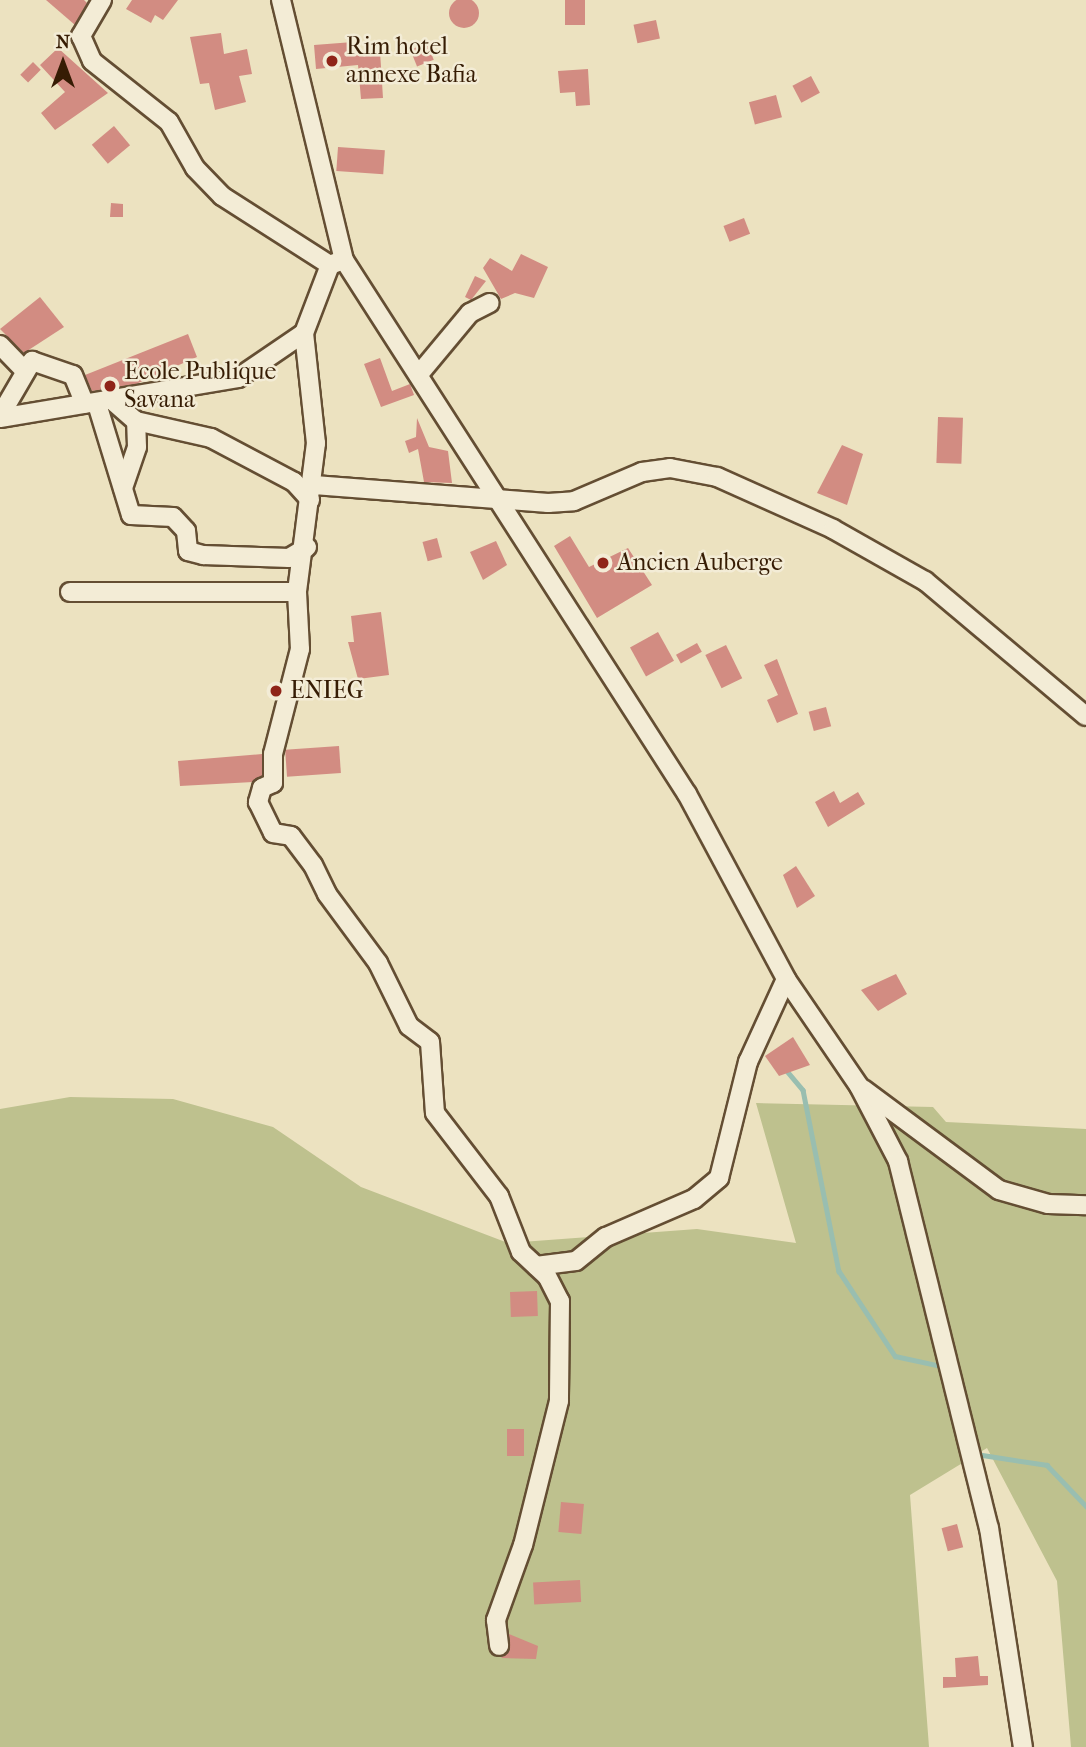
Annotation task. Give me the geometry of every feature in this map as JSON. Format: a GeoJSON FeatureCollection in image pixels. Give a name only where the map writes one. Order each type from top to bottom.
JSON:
{"type":"FeatureCollection","features":[{"type":"Feature","properties":{"kind":"street"},"geometry":{"type":"LineString","coordinates":[[102,0],[81,36],[92,61],[169,122],[205,181],[337,263],[420,373],[503,499],[687,794],[786,979],[859,1086],[898,1161],[910,1200],[989,1528],[1023,1747]]}},
{"type":"Feature","properties":{"kind":"street"},"geometry":{"type":"LineString","coordinates":[[0,417],[99,404],[238,378],[304,333],[337,263],[281,0]]}},
{"type":"Feature","properties":{"kind":"street"},"geometry":{"type":"LineString","coordinates":[[420,373],[470,313],[491,303]]}},
{"type":"Feature","properties":{"kind":"street"},"geometry":{"type":"LineString","coordinates":[[304,333],[317,443],[307,547],[297,592],[300,649],[273,754],[273,783],[258,796],[261,812],[273,832],[291,836],[313,865],[327,894],[378,962],[409,1026],[430,1042],[436,1113],[499,1196],[521,1252],[536,1266],[560,1301],[562,1373],[534,1505],[496,1620],[499,1646]]}},
{"type":"Feature","properties":{"kind":"street"},"geometry":{"type":"LineString","coordinates":[[0,345],[23,369]]}},
{"type":"Feature","properties":{"kind":"street"},"geometry":{"type":"LineString","coordinates":[[0,417],[21,385],[23,369],[32,361],[61,367],[73,375],[99,404],[106,417],[122,489],[131,514],[173,517],[186,531],[188,551],[289,558],[307,547]]}},
{"type":"Feature","properties":{"kind":"street"},"geometry":{"type":"LineString","coordinates":[[99,404],[136,421],[211,438],[312,492],[574,501],[620,477],[670,468],[718,477],[915,575],[1086,716]]}},
{"type":"Feature","properties":{"kind":"street"},"geometry":{"type":"LineString","coordinates":[[122,489],[137,447],[136,421]]}},
{"type":"Feature","properties":{"kind":"street"},"geometry":{"type":"LineString","coordinates":[[70,592],[297,592]]}},
{"type":"Feature","properties":{"kind":"street"},"geometry":{"type":"LineString","coordinates":[[536,1266],[576,1261],[606,1237],[694,1199],[719,1178],[748,1062],[786,979]]}},
{"type":"Feature","properties":{"kind":"street"},"geometry":{"type":"LineString","coordinates":[[859,1086],[999,1190],[1048,1204],[1086,1205]]}},
{"type":"Feature","properties":{"kind":"green space"},"geometry":{"type":"Polygon","coordinates":[[[70,1097],[173,1099],[273,1127],[361,1187],[508,1243],[697,1229],[796,1243],[756,1103],[933,1107],[946,1122],[1086,1129],[1086,1747],[1071,1747],[1057,1581],[987,1448],[910,1495],[929,1747],[0,1747],[0,1109],[70,1097]]]}},
{"type":"Feature","properties":{"kind":"building"},"geometry":{"type":"Polygon","coordinates":[[[464,-2],[475,2],[479,13],[475,24],[464,28],[453,24],[449,13],[453,2],[464,-2]]]}},
{"type":"Feature","properties":{"kind":"building"},"geometry":{"type":"Polygon","coordinates":[[[46,0],[84,0],[87,3],[75,25],[46,0]]]}},
{"type":"Feature","properties":{"kind":"building"},"geometry":{"type":"Polygon","coordinates":[[[132,0],[178,0],[163,20],[155,15],[151,23],[126,9],[132,0]]]}},
{"type":"Feature","properties":{"kind":"building"},"geometry":{"type":"Polygon","coordinates":[[[565,0],[585,0],[585,25],[565,25],[565,0]]]}},
{"type":"Feature","properties":{"kind":"building"},"geometry":{"type":"Polygon","coordinates":[[[656,20],[660,39],[637,43],[634,25],[656,20]]]}},
{"type":"Feature","properties":{"kind":"building"},"geometry":{"type":"Polygon","coordinates":[[[221,33],[224,54],[247,49],[252,74],[239,76],[246,102],[215,110],[209,83],[200,84],[190,37],[221,33]]]}},
{"type":"Feature","properties":{"kind":"building"},"geometry":{"type":"Polygon","coordinates":[[[353,42],[354,52],[380,51],[383,98],[361,99],[358,65],[316,69],[314,45],[353,42]]]}},
{"type":"Feature","properties":{"kind":"building"},"geometry":{"type":"Polygon","coordinates":[[[427,43],[434,60],[417,66],[410,50],[427,43]]]}},
{"type":"Feature","properties":{"kind":"building"},"geometry":{"type":"Polygon","coordinates":[[[58,48],[108,93],[55,130],[41,113],[65,92],[40,65],[58,48]]]}},
{"type":"Feature","properties":{"kind":"building"},"geometry":{"type":"Polygon","coordinates":[[[33,62],[41,70],[28,83],[20,75],[33,62]]]}},
{"type":"Feature","properties":{"kind":"building"},"geometry":{"type":"Polygon","coordinates":[[[588,69],[590,105],[576,106],[575,92],[560,93],[558,71],[588,69]]]}},
{"type":"Feature","properties":{"kind":"building"},"geometry":{"type":"Polygon","coordinates":[[[811,76],[820,93],[801,103],[792,86],[811,76]]]}},
{"type":"Feature","properties":{"kind":"building"},"geometry":{"type":"Polygon","coordinates":[[[776,95],[782,117],[755,124],[749,102],[776,95]]]}},
{"type":"Feature","properties":{"kind":"building"},"geometry":{"type":"Polygon","coordinates":[[[114,126],[130,145],[108,164],[92,145],[114,126]]]}},
{"type":"Feature","properties":{"kind":"building"},"geometry":{"type":"Polygon","coordinates":[[[338,147],[385,150],[383,174],[336,171],[338,147]]]}},
{"type":"Feature","properties":{"kind":"building"},"geometry":{"type":"Polygon","coordinates":[[[111,203],[123,204],[123,217],[110,217],[111,203]]]}},
{"type":"Feature","properties":{"kind":"building"},"geometry":{"type":"Polygon","coordinates":[[[744,218],[750,234],[730,242],[723,226],[744,218]]]}},
{"type":"Feature","properties":{"kind":"building"},"geometry":{"type":"Polygon","coordinates":[[[521,254],[548,267],[534,298],[515,293],[501,299],[483,268],[490,258],[512,271],[521,254]]]}},
{"type":"Feature","properties":{"kind":"building"},"geometry":{"type":"Polygon","coordinates":[[[475,276],[486,281],[471,300],[465,297],[475,276]]]}},
{"type":"Feature","properties":{"kind":"building"},"geometry":{"type":"Polygon","coordinates":[[[40,297],[64,327],[24,353],[0,329],[40,297]]]}},
{"type":"Feature","properties":{"kind":"building"},"geometry":{"type":"Polygon","coordinates":[[[188,334],[197,357],[136,384],[92,391],[85,375],[188,334]]]}},
{"type":"Feature","properties":{"kind":"building"},"geometry":{"type":"Polygon","coordinates":[[[380,358],[392,391],[410,384],[414,395],[381,407],[364,364],[380,358]]]}},
{"type":"Feature","properties":{"kind":"building"},"geometry":{"type":"Polygon","coordinates":[[[938,417],[963,418],[961,464],[936,463],[938,417]]]}},
{"type":"Feature","properties":{"kind":"building"},"geometry":{"type":"Polygon","coordinates":[[[417,418],[429,447],[448,451],[452,483],[424,482],[418,449],[409,453],[405,441],[416,437],[417,418]]]}},
{"type":"Feature","properties":{"kind":"building"},"geometry":{"type":"Polygon","coordinates":[[[842,445],[863,454],[847,505],[817,493],[842,445]]]}},
{"type":"Feature","properties":{"kind":"building"},"geometry":{"type":"Polygon","coordinates":[[[570,536],[589,567],[628,548],[652,585],[597,618],[554,546],[570,536]]]}},
{"type":"Feature","properties":{"kind":"building"},"geometry":{"type":"Polygon","coordinates":[[[437,538],[442,557],[428,561],[423,542],[437,538]]]}},
{"type":"Feature","properties":{"kind":"building"},"geometry":{"type":"Polygon","coordinates":[[[496,541],[507,565],[483,580],[470,552],[496,541]]]}},
{"type":"Feature","properties":{"kind":"building"},"geometry":{"type":"Polygon","coordinates":[[[381,612],[389,675],[358,679],[348,642],[354,642],[351,616],[381,612]]]}},
{"type":"Feature","properties":{"kind":"building"},"geometry":{"type":"Polygon","coordinates":[[[658,632],[674,661],[646,676],[630,648],[658,632]]]}},
{"type":"Feature","properties":{"kind":"building"},"geometry":{"type":"Polygon","coordinates":[[[697,643],[702,652],[681,663],[676,655],[697,643]]]}},
{"type":"Feature","properties":{"kind":"building"},"geometry":{"type":"Polygon","coordinates":[[[726,645],[742,678],[722,688],[705,655],[726,645]]]}},
{"type":"Feature","properties":{"kind":"building"},"geometry":{"type":"Polygon","coordinates":[[[777,659],[798,714],[777,723],[767,700],[778,695],[764,665],[777,659]]]}},
{"type":"Feature","properties":{"kind":"building"},"geometry":{"type":"Polygon","coordinates":[[[826,707],[831,726],[814,731],[809,712],[826,707]]]}},
{"type":"Feature","properties":{"kind":"building"},"geometry":{"type":"Polygon","coordinates":[[[339,746],[341,773],[287,777],[285,750],[339,746]]]}},
{"type":"Feature","properties":{"kind":"building"},"geometry":{"type":"Polygon","coordinates":[[[262,754],[262,776],[253,782],[180,786],[178,761],[262,754]]]}},
{"type":"Feature","properties":{"kind":"building"},"geometry":{"type":"Polygon","coordinates":[[[834,791],[840,803],[858,792],[865,804],[828,827],[815,802],[834,791]]]}},
{"type":"Feature","properties":{"kind":"building"},"geometry":{"type":"Polygon","coordinates":[[[796,866],[815,896],[797,908],[783,875],[796,866]]]}},
{"type":"Feature","properties":{"kind":"building"},"geometry":{"type":"Polygon","coordinates":[[[896,974],[907,994],[878,1011],[861,990],[896,974]]]}},
{"type":"Feature","properties":{"kind":"building"},"geometry":{"type":"Polygon","coordinates":[[[793,1037],[810,1065],[779,1076],[765,1056],[793,1037]]]}},
{"type":"Feature","properties":{"kind":"building"},"geometry":{"type":"Polygon","coordinates":[[[537,1291],[538,1316],[511,1317],[510,1292],[537,1291]]]}},
{"type":"Feature","properties":{"kind":"building"},"geometry":{"type":"Polygon","coordinates":[[[507,1429],[524,1429],[524,1456],[507,1456],[507,1429]]]}},
{"type":"Feature","properties":{"kind":"building"},"geometry":{"type":"Polygon","coordinates":[[[561,1502],[584,1504],[581,1534],[558,1532],[561,1502]]]}},
{"type":"Feature","properties":{"kind":"building"},"geometry":{"type":"Polygon","coordinates":[[[957,1524],[963,1547],[948,1551],[942,1528],[957,1524]]]}},
{"type":"Feature","properties":{"kind":"building"},"geometry":{"type":"Polygon","coordinates":[[[580,1580],[581,1602],[534,1604],[533,1582],[580,1580]]]}},
{"type":"Feature","properties":{"kind":"building"},"geometry":{"type":"Polygon","coordinates":[[[509,1634],[538,1646],[536,1659],[501,1658],[510,1650],[509,1634]]]}},
{"type":"Feature","properties":{"kind":"building"},"geometry":{"type":"Polygon","coordinates":[[[978,1656],[980,1676],[988,1676],[988,1685],[943,1688],[943,1677],[956,1677],[955,1658],[978,1656]]]}},
{"type":"Feature","properties":{"kind":"waterway"},"geometry":{"type":"LineString","coordinates":[[787,1071],[803,1090],[839,1271],[895,1356],[946,1367]]}},
{"type":"Feature","properties":{"kind":"waterway"},"geometry":{"type":"LineString","coordinates":[[976,1454],[1047,1465],[1086,1506]]}},
{"type":"Feature","properties":{"kind":"place","name":"Rim hotel annexe Bafia"},"geometry":{"type":"Point","coordinates":[332,61]}},
{"type":"Feature","properties":{"kind":"place","name":"Ecole Publique Savana"},"geometry":{"type":"Point","coordinates":[110,386]}},
{"type":"Feature","properties":{"kind":"place","name":"Ancien Auberge"},"geometry":{"type":"Point","coordinates":[603,563]}},
{"type":"Feature","properties":{"kind":"place","name":"ENIEG"},"geometry":{"type":"Point","coordinates":[276,691]}}]}
